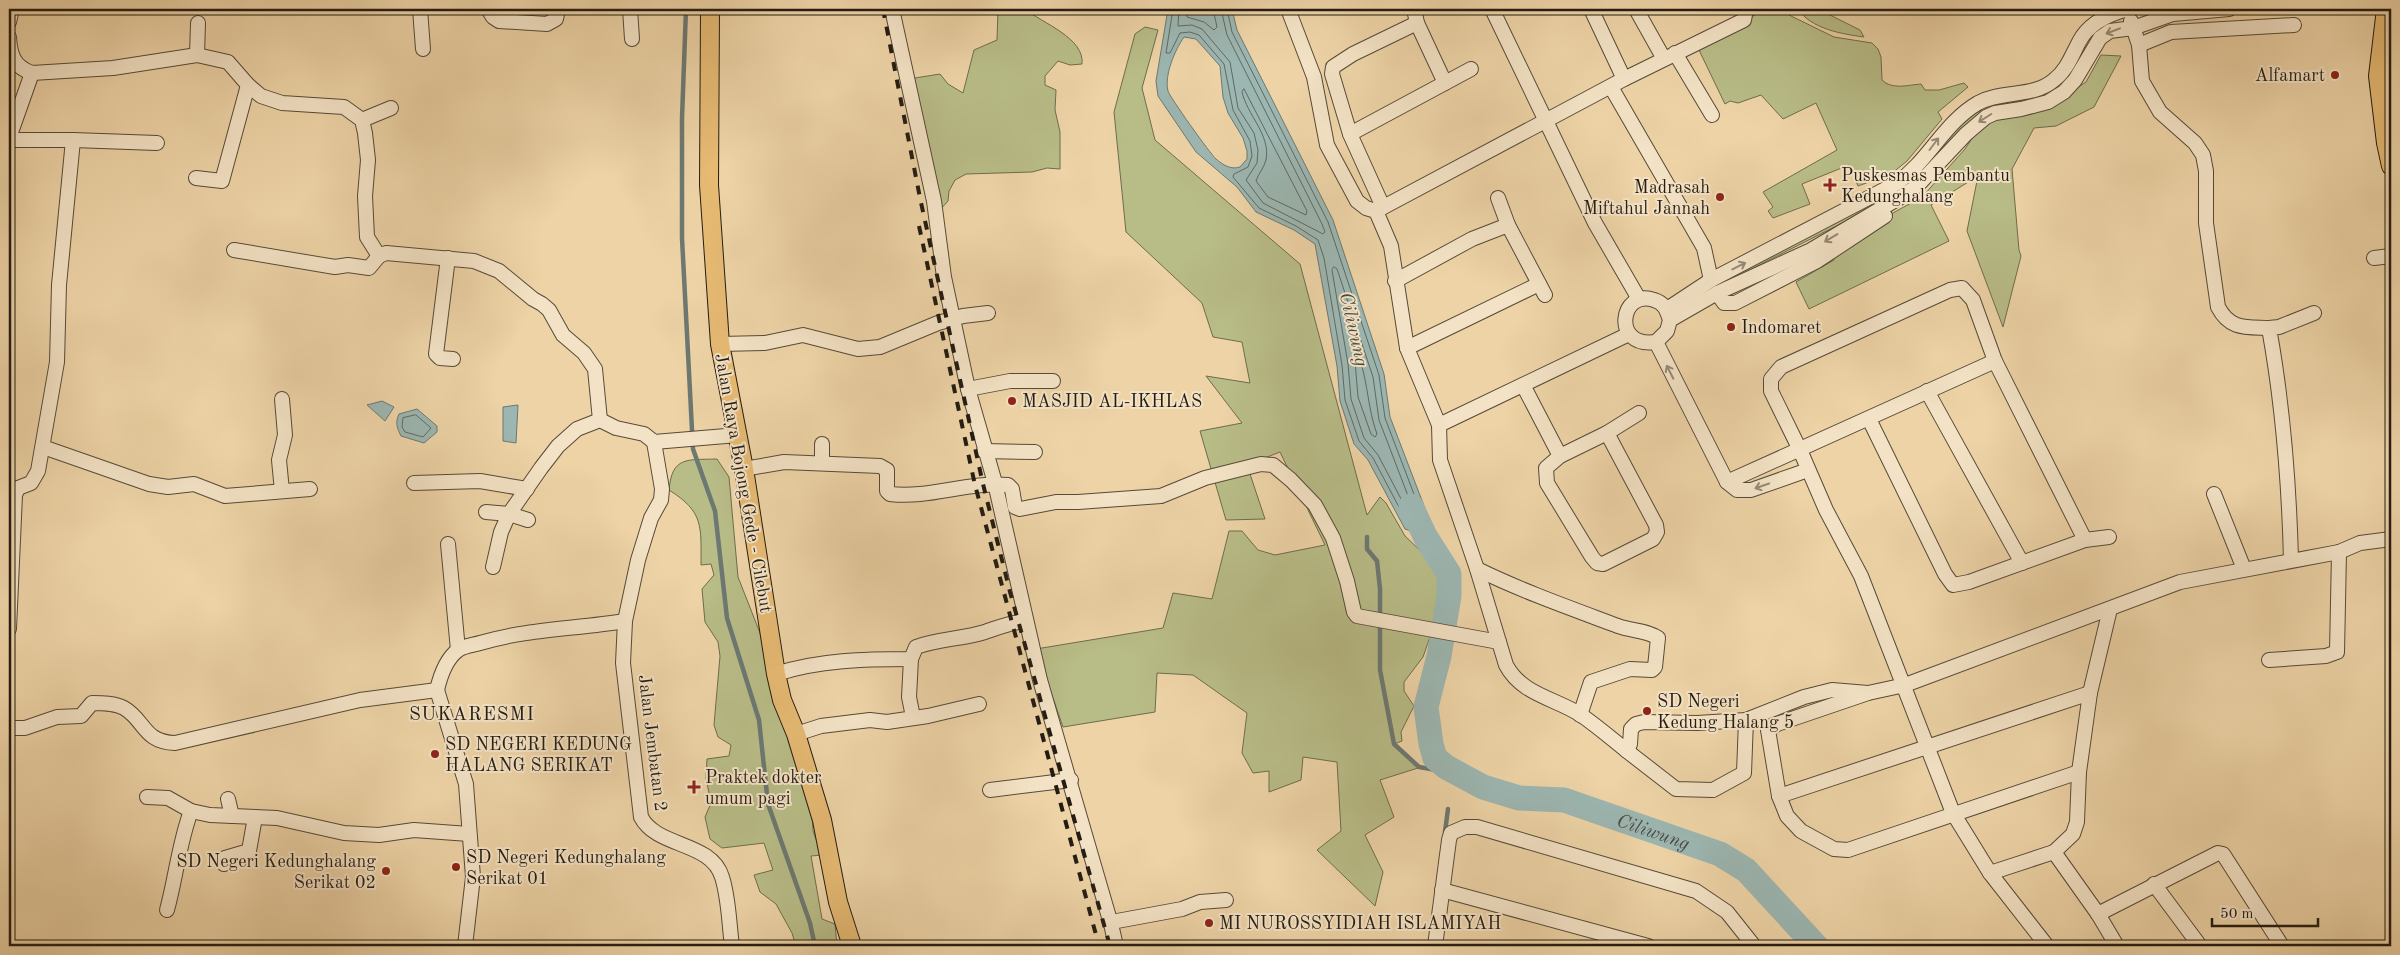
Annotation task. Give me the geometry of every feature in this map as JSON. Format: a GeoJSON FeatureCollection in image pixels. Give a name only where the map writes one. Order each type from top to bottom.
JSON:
{"type":"FeatureCollection","features":[{"type":"Feature","properties":{"kind":"main road","name":"Jalan Raya Bojong Gede - Cilebut"},"geometry":{"type":"LineString","coordinates":[[710,9],[709,185],[720,344],[730,436],[744,469],[776,674],[782,700],[796,734],[822,820],[838,902],[852,946]]}},
{"type":"Feature","properties":{"kind":"main road"},"geometry":{"type":"LineString","coordinates":[[2386,9],[2378,76],[2386,143],[2391,166]]}},
{"type":"Feature","properties":{"kind":"street"},"geometry":{"type":"LineString","coordinates":[[9,22],[12,9]]}},
{"type":"Feature","properties":{"kind":"street"},"geometry":{"type":"LineString","coordinates":[[420,9],[422,50]]}},
{"type":"Feature","properties":{"kind":"street"},"geometry":{"type":"LineString","coordinates":[[488,9],[492,17],[499,21],[547,24],[556,19],[558,9]]}},
{"type":"Feature","properties":{"kind":"street"},"geometry":{"type":"LineString","coordinates":[[630,9],[632,39]]}},
{"type":"Feature","properties":{"kind":"street"},"geometry":{"type":"LineString","coordinates":[[892,9],[934,202],[944,277],[968,389],[994,483],[1040,680],[1071,780],[1116,946]]}},
{"type":"Feature","properties":{"kind":"street"},"geometry":{"type":"LineString","coordinates":[[1288,9],[1314,77],[1327,145],[1358,201],[1366,208],[1380,209],[1624,79],[1744,20],[1746,9]]}},
{"type":"Feature","properties":{"kind":"street"},"geometry":{"type":"LineString","coordinates":[[1414,9],[1417,23],[1444,83]]}},
{"type":"Feature","properties":{"kind":"street"},"geometry":{"type":"LineString","coordinates":[[1492,9],[1595,223],[1639,299]]}},
{"type":"Feature","properties":{"kind":"street"},"geometry":{"type":"LineString","coordinates":[[1591,9],[1624,79]]}},
{"type":"Feature","properties":{"kind":"street"},"geometry":{"type":"LineString","coordinates":[[1636,9],[1712,115]]}},
{"type":"Feature","properties":{"kind":"street"},"geometry":{"type":"LineString","coordinates":[[1714,286],[1814,255],[1904,195],[1925,178],[1982,120],[1995,113],[2048,102],[2064,92],[2075,80],[2084,34],[2100,20],[2127,9],[2139,45],[2142,81],[2160,112],[2195,143],[2203,155],[2206,171],[2206,223],[2218,307],[2224,318],[2236,326],[2269,328],[2280,327],[2314,313]]}},
{"type":"Feature","properties":{"kind":"street"},"geometry":{"type":"LineString","coordinates":[[1668,314],[1897,182],[1916,167],[1945,130],[1962,114],[1986,100],[2026,93],[2054,81],[2110,31],[2133,28],[2173,14],[2229,9]]}},
{"type":"Feature","properties":{"kind":"street"},"geometry":{"type":"LineString","coordinates":[[196,55],[198,23]]}},
{"type":"Feature","properties":{"kind":"street"},"geometry":{"type":"LineString","coordinates":[[1417,23],[1353,54],[1333,67],[1332,74],[1350,134],[1380,209],[1391,246],[1407,348],[1439,425],[1440,460],[1477,569],[1506,665],[1517,682],[1580,715],[1676,789],[1713,790],[1744,773],[1746,720]]}},
{"type":"Feature","properties":{"kind":"street"},"geometry":{"type":"LineString","coordinates":[[2139,45],[2171,32],[2294,25]]}},
{"type":"Feature","properties":{"kind":"street"},"geometry":{"type":"LineString","coordinates":[[9,37],[15,62],[23,70],[32,73],[113,68],[196,55],[228,62],[248,85],[261,96],[282,103],[344,107],[362,120],[368,151],[365,196],[367,237],[379,256]]}},
{"type":"Feature","properties":{"kind":"street"},"geometry":{"type":"LineString","coordinates":[[1350,134],[1471,69]]}},
{"type":"Feature","properties":{"kind":"street"},"geometry":{"type":"LineString","coordinates":[[32,73],[9,139],[157,143]]}},
{"type":"Feature","properties":{"kind":"street"},"geometry":{"type":"LineString","coordinates":[[196,178],[222,182],[248,85]]}},
{"type":"Feature","properties":{"kind":"street"},"geometry":{"type":"LineString","coordinates":[[1611,87],[1704,248],[1714,286]]}},
{"type":"Feature","properties":{"kind":"street"},"geometry":{"type":"LineString","coordinates":[[362,120],[391,108]]}},
{"type":"Feature","properties":{"kind":"street"},"geometry":{"type":"LineString","coordinates":[[9,629],[15,495],[21,485],[31,483],[36,479],[43,447],[56,362],[59,285],[73,140]]}},
{"type":"Feature","properties":{"kind":"street"},"geometry":{"type":"LineString","coordinates":[[1407,348],[1541,290],[1508,225],[1498,198]]}},
{"type":"Feature","properties":{"kind":"street"},"geometry":{"type":"LineString","coordinates":[[1396,281],[1472,239],[1508,225]]}},
{"type":"Feature","properties":{"kind":"street"},"geometry":{"type":"LineString","coordinates":[[234,250],[262,253],[335,267],[348,265],[360,268],[369,268],[379,256],[386,253],[474,261],[499,271],[549,310],[562,335],[584,353],[595,369],[600,420]]}},
{"type":"Feature","properties":{"kind":"street"},"geometry":{"type":"LineString","coordinates":[[2374,258],[2391,256]]}},
{"type":"Feature","properties":{"kind":"street"},"geometry":{"type":"LineString","coordinates":[[448,258],[436,354],[440,358],[453,359]]}},
{"type":"Feature","properties":{"kind":"street"},"geometry":{"type":"LineString","coordinates":[[2047,946],[1990,873],[1953,813],[1861,576],[1826,510],[1800,450],[1771,391],[1771,378],[1781,367],[1950,290],[1962,288],[1974,300],[1994,361],[2084,540]]}},
{"type":"Feature","properties":{"kind":"street"},"geometry":{"type":"LineString","coordinates":[[1649,298],[1659,301],[1668,314],[1667,331],[1656,342],[1644,343],[1636,340],[1629,334],[1625,325],[1625,314],[1630,305],[1639,299],[1649,298]]}},
{"type":"Feature","properties":{"kind":"street"},"geometry":{"type":"LineString","coordinates":[[720,344],[765,343],[803,335],[858,349],[880,347],[938,323],[963,316],[988,313]]}},
{"type":"Feature","properties":{"kind":"street"},"geometry":{"type":"LineString","coordinates":[[2269,328],[2284,439],[2290,511],[2291,560]]}},
{"type":"Feature","properties":{"kind":"street"},"geometry":{"type":"LineString","coordinates":[[1439,425],[1629,334]]}},
{"type":"Feature","properties":{"kind":"street"},"geometry":{"type":"LineString","coordinates":[[1656,342],[1727,482],[1737,490],[1752,490],[1808,470]]}},
{"type":"Feature","properties":{"kind":"street"},"geometry":{"type":"LineString","coordinates":[[1727,482],[1994,361]]}},
{"type":"Feature","properties":{"kind":"street"},"geometry":{"type":"LineString","coordinates":[[968,389],[1010,381],[1053,381]]}},
{"type":"Feature","properties":{"kind":"street"},"geometry":{"type":"LineString","coordinates":[[1523,385],[1560,456]]}},
{"type":"Feature","properties":{"kind":"street"},"geometry":{"type":"LineString","coordinates":[[1927,391],[2022,563]]}},
{"type":"Feature","properties":{"kind":"street"},"geometry":{"type":"LineString","coordinates":[[282,399],[285,436],[279,460],[282,491]]}},
{"type":"Feature","properties":{"kind":"street"},"geometry":{"type":"LineString","coordinates":[[1607,433],[1656,525],[1657,532],[1653,539],[1612,561],[1597,563],[1547,483],[1546,468],[1560,456],[1607,433],[1639,413]]}},
{"type":"Feature","properties":{"kind":"street"},"geometry":{"type":"LineString","coordinates":[[1868,419],[1945,574],[1953,585],[1969,582],[2084,540],[2109,537]]}},
{"type":"Feature","properties":{"kind":"street"},"geometry":{"type":"LineString","coordinates":[[493,567],[501,532],[510,514],[558,446],[577,429],[600,420],[616,428],[644,434],[654,442],[730,436]]}},
{"type":"Feature","properties":{"kind":"street","name":"Jalan Jembatan 2"},"geometry":{"type":"LineString","coordinates":[[654,442],[662,489],[661,500],[651,518],[638,560],[625,622],[624,663],[641,817],[645,824],[657,832],[705,855],[715,866],[722,876],[732,946]]}},
{"type":"Feature","properties":{"kind":"street"},"geometry":{"type":"LineString","coordinates":[[822,444],[822,463]]}},
{"type":"Feature","properties":{"kind":"street"},"geometry":{"type":"LineString","coordinates":[[43,447],[149,484],[168,487],[187,483],[230,497],[310,489]]}},
{"type":"Feature","properties":{"kind":"street"},"geometry":{"type":"LineString","coordinates":[[984,451],[1034,452]]}},
{"type":"Feature","properties":{"kind":"street"},"geometry":{"type":"LineString","coordinates":[[744,469],[784,462],[880,466],[887,470],[887,491],[890,494],[994,483],[1008,485],[1012,489],[1015,507],[1020,509],[1056,502],[1161,496],[1205,478],[1260,464],[1272,465],[1291,480],[1315,505],[1333,538],[1347,581],[1354,612],[1357,616],[1499,642]]}},
{"type":"Feature","properties":{"kind":"street"},"geometry":{"type":"LineString","coordinates":[[414,483],[480,481],[527,489]]}},
{"type":"Feature","properties":{"kind":"street"},"geometry":{"type":"LineString","coordinates":[[2214,494],[2244,569]]}},
{"type":"Feature","properties":{"kind":"street"},"geometry":{"type":"LineString","coordinates":[[486,512],[510,514],[528,520]]}},
{"type":"Feature","properties":{"kind":"street"},"geometry":{"type":"LineString","coordinates":[[2079,772],[1953,813],[1843,852],[1801,831],[1787,816],[1778,796],[1768,730],[1777,724],[1868,693],[1905,686],[2180,582],[2339,552],[2360,543],[2391,539]]}},
{"type":"Feature","properties":{"kind":"street"},"geometry":{"type":"LineString","coordinates":[[448,544],[458,650]]}},
{"type":"Feature","properties":{"kind":"street"},"geometry":{"type":"LineString","coordinates":[[2270,660],[2326,656],[2337,652],[2339,552]]}},
{"type":"Feature","properties":{"kind":"street"},"geometry":{"type":"LineString","coordinates":[[1477,569],[1551,601],[1630,630],[1652,634],[1658,638],[1656,667],[1652,670],[1630,669],[1591,682],[1580,715]]}},
{"type":"Feature","properties":{"kind":"street"},"geometry":{"type":"LineString","coordinates":[[1990,873],[2054,852],[2073,834],[2077,822],[2079,772],[2090,693],[2110,609]]}},
{"type":"Feature","properties":{"kind":"street"},"geometry":{"type":"LineString","coordinates":[[913,718],[909,697],[911,659],[916,647],[931,641],[957,638],[1010,622],[1026,621]]}},
{"type":"Feature","properties":{"kind":"street"},"geometry":{"type":"LineString","coordinates":[[465,946],[473,890],[466,784],[437,690],[445,666],[458,650],[504,636],[625,622]]}},
{"type":"Feature","properties":{"kind":"street"},"geometry":{"type":"LineString","coordinates":[[776,674],[796,668],[821,664],[911,659]]}},
{"type":"Feature","properties":{"kind":"street"},"geometry":{"type":"LineString","coordinates":[[9,728],[25,728],[57,717],[81,716],[92,703],[113,704],[124,708],[161,742],[175,744],[360,700],[437,690]]}},
{"type":"Feature","properties":{"kind":"street"},"geometry":{"type":"LineString","coordinates":[[1627,751],[1630,744],[1631,730],[1636,724],[1650,721],[1697,723],[1746,720],[1804,697],[1832,690],[1868,693]]}},
{"type":"Feature","properties":{"kind":"street"},"geometry":{"type":"LineString","coordinates":[[1778,796],[1929,748],[2090,693]]}},
{"type":"Feature","properties":{"kind":"street"},"geometry":{"type":"LineString","coordinates":[[796,734],[821,726],[870,720],[887,722],[979,704]]}},
{"type":"Feature","properties":{"kind":"street"},"geometry":{"type":"LineString","coordinates":[[990,790],[1071,780]]}},
{"type":"Feature","properties":{"kind":"street"},"geometry":{"type":"LineString","coordinates":[[147,797],[168,798],[190,811],[210,815],[295,820],[344,833],[379,835],[414,830],[469,834]]}},
{"type":"Feature","properties":{"kind":"street"},"geometry":{"type":"LineString","coordinates":[[228,799],[232,816]]}},
{"type":"Feature","properties":{"kind":"street"},"geometry":{"type":"LineString","coordinates":[[167,910],[190,811]]}},
{"type":"Feature","properties":{"kind":"street"},"geometry":{"type":"LineString","coordinates":[[224,864],[225,858],[229,855],[249,851],[254,817]]}},
{"type":"Feature","properties":{"kind":"street"},"geometry":{"type":"LineString","coordinates":[[1436,946],[1451,833],[1456,829],[1477,827],[1696,891],[1727,912],[1754,946]]}},
{"type":"Feature","properties":{"kind":"street"},"geometry":{"type":"LineString","coordinates":[[2054,852],[2098,914],[2117,946]]}},
{"type":"Feature","properties":{"kind":"street"},"geometry":{"type":"LineString","coordinates":[[2098,914],[2214,853],[2224,854],[2282,946]]}},
{"type":"Feature","properties":{"kind":"street"},"geometry":{"type":"LineString","coordinates":[[2154,884],[2200,946]]}},
{"type":"Feature","properties":{"kind":"street"},"geometry":{"type":"LineString","coordinates":[[1442,890],[1648,946]]}},
{"type":"Feature","properties":{"kind":"street"},"geometry":{"type":"LineString","coordinates":[[1111,924],[1131,917],[1182,909],[1200,902],[1226,900]]}},
{"type":"Feature","properties":{"kind":"green space"},"geometry":{"type":"Polygon","coordinates":[[[998,9],[1025,9],[1070,39],[1077,46],[1081,55],[1082,64],[1070,65],[1058,61],[1045,76],[1045,85],[1056,90],[1055,110],[1060,132],[1060,169],[1047,168],[1032,172],[966,174],[955,180],[949,191],[948,201],[939,211],[908,92],[915,78],[940,74],[948,84],[963,93],[974,50],[997,40],[998,9]]]}},
{"type":"Feature","properties":{"kind":"green space"},"geometry":{"type":"Polygon","coordinates":[[[1765,9],[1786,9],[1789,15],[1834,37],[1872,43],[1878,49],[1881,57],[1882,80],[1890,85],[1921,84],[1925,90],[1939,90],[1964,83],[1968,87],[1938,112],[1942,119],[1907,161],[1891,174],[1858,186],[1849,165],[1802,184],[1810,204],[1773,218],[1768,211],[1773,207],[1763,192],[1837,150],[1816,103],[1783,119],[1761,95],[1738,103],[1730,101],[1725,104],[1698,48],[1765,9]]]}},
{"type":"Feature","properties":{"kind":"green space"},"geometry":{"type":"Polygon","coordinates":[[[1798,9],[1818,9],[1860,30],[1864,37],[1837,32],[1819,26],[1804,16],[1798,9]]]}},
{"type":"Feature","properties":{"kind":"green space"},"geometry":{"type":"Polygon","coordinates":[[[1145,27],[1158,30],[1142,88],[1155,140],[1300,264],[1367,515],[1380,497],[1386,503],[1405,536],[1446,575],[1440,608],[1423,657],[1404,682],[1404,691],[1414,706],[1401,732],[1402,741],[1394,744],[1418,768],[1380,780],[1394,817],[1365,835],[1383,872],[1375,906],[1317,850],[1341,831],[1337,762],[1303,757],[1301,780],[1269,792],[1269,771],[1253,773],[1242,753],[1247,713],[1193,675],[1157,673],[1155,712],[1063,727],[1036,649],[1163,628],[1173,593],[1212,599],[1229,531],[1242,531],[1258,550],[1275,555],[1325,545],[1280,452],[1247,465],[1265,519],[1226,520],[1200,431],[1242,423],[1206,376],[1250,383],[1242,342],[1213,337],[1202,303],[1126,232],[1114,112],[1135,34],[1145,27]]]}},
{"type":"Feature","properties":{"kind":"green space"},"geometry":{"type":"Polygon","coordinates":[[[2101,55],[2121,56],[2094,107],[2056,126],[2034,128],[2012,169],[2021,256],[2003,327],[1967,231],[1978,176],[1931,205],[1949,241],[1809,309],[1796,282],[1834,260],[1832,254],[1882,219],[1922,197],[1965,149],[1986,117],[2056,101],[2086,82],[2101,55]]]}},
{"type":"Feature","properties":{"kind":"green space"},"geometry":{"type":"Polygon","coordinates":[[[2016,101],[2020,103],[1987,115],[1963,128],[1952,138],[1936,159],[1922,171],[1921,169],[1951,131],[1982,107],[2016,101]]]}},
{"type":"Feature","properties":{"kind":"green space"},"geometry":{"type":"Polygon","coordinates":[[[1914,176],[1916,180],[1868,210],[1686,302],[1685,298],[1914,176]]]}},
{"type":"Feature","properties":{"kind":"green space"},"geometry":{"type":"Polygon","coordinates":[[[697,459],[717,459],[729,477],[738,577],[760,633],[772,676],[773,692],[788,737],[803,770],[812,810],[813,831],[822,855],[811,856],[822,919],[835,924],[837,946],[796,946],[792,933],[776,904],[760,892],[754,875],[773,870],[764,843],[722,848],[710,839],[705,817],[711,803],[706,778],[707,759],[729,756],[731,745],[718,737],[714,725],[720,656],[718,642],[705,622],[702,589],[714,575],[711,564],[701,565],[700,530],[695,513],[669,490],[674,471],[683,462],[697,459]]]}},
{"type":"Feature","properties":{"kind":"water"},"geometry":{"type":"Polygon","coordinates":[[[1168,9],[1232,9],[1237,30],[1333,220],[1384,374],[1390,417],[1431,524],[1425,536],[1405,529],[1368,460],[1354,444],[1340,401],[1337,366],[1315,244],[1294,230],[1256,212],[1237,187],[1196,152],[1158,96],[1156,81],[1168,9]],[[1184,37],[1177,49],[1169,70],[1168,91],[1190,125],[1216,159],[1233,168],[1240,167],[1247,159],[1247,151],[1243,138],[1228,113],[1223,97],[1220,66],[1196,39],[1184,37]]]}},
{"type":"Feature","properties":{"kind":"water"},"geometry":{"type":"Polygon","coordinates":[[[382,401],[394,407],[385,421],[367,405],[382,401]]]}},
{"type":"Feature","properties":{"kind":"water"},"geometry":{"type":"Polygon","coordinates":[[[518,405],[516,443],[503,441],[503,407],[518,405]]]}},
{"type":"Feature","properties":{"kind":"water"},"geometry":{"type":"Polygon","coordinates":[[[417,409],[437,426],[437,432],[424,443],[401,436],[398,430],[397,420],[399,414],[417,409]]]}},
{"type":"Feature","properties":{"kind":"waterway"},"geometry":{"type":"LineString","coordinates":[[686,9],[682,118],[682,238],[693,449],[715,511],[727,618],[759,720],[768,804],[810,923],[815,946]]}},
{"type":"Feature","properties":{"kind":"waterway","name":"Ciliwung"},"geometry":{"type":"LineString","coordinates":[[1411,506],[1425,536],[1449,574],[1449,596],[1439,656],[1426,707],[1431,744],[1435,758],[1446,767],[1483,787],[1519,798],[1564,800],[1720,854],[1746,870],[1816,946]]}},
{"type":"Feature","properties":{"kind":"waterway","name":"Ciliwung"},"geometry":{"type":"LineString","coordinates":[[1367,537],[1367,549],[1377,561],[1380,589],[1380,670],[1394,744],[1419,767],[1459,774]]}},
{"type":"Feature","properties":{"kind":"waterway"},"geometry":{"type":"LineString","coordinates":[[1445,832],[1448,809]]}},
{"type":"Feature","properties":{"kind":"railway"},"geometry":{"type":"LineString","coordinates":[[883,9],[920,198],[983,484],[1010,592],[1110,946]]}},
{"type":"Feature","properties":{"kind":"railway"},"geometry":{"type":"LineString","coordinates":[[919,226],[975,485],[1099,946]]}},
{"type":"Feature","properties":{"kind":"place","name":"Alfamart"},"geometry":{"type":"Point","coordinates":[2335,75]}},
{"type":"Feature","properties":{"kind":"place","name":"Puskesmas Pembantu Kedunghalang"},"geometry":{"type":"Point","coordinates":[1830,185]}},
{"type":"Feature","properties":{"kind":"place","name":"Madrasah Miftahul Jannah"},"geometry":{"type":"Point","coordinates":[1720,197]}},
{"type":"Feature","properties":{"kind":"place","name":"Indomaret"},"geometry":{"type":"Point","coordinates":[1731,327]}},
{"type":"Feature","properties":{"kind":"place","name":"MASJID AL-IKHLAS"},"geometry":{"type":"Point","coordinates":[1012,401]}},
{"type":"Feature","properties":{"kind":"place","name":"SD Negeri Kedung Halang 5"},"geometry":{"type":"Point","coordinates":[1647,711]}},
{"type":"Feature","properties":{"kind":"place","name":"SD NEGERI KEDUNG HALANG SERIKAT"},"geometry":{"type":"Point","coordinates":[435,754]}},
{"type":"Feature","properties":{"kind":"place","name":"Praktek dokter umum pagi"},"geometry":{"type":"Point","coordinates":[694,787]}},
{"type":"Feature","properties":{"kind":"place","name":"SD Negeri Kedunghalang Serikat 01"},"geometry":{"type":"Point","coordinates":[456,867]}},
{"type":"Feature","properties":{"kind":"place","name":"SD Negeri Kedunghalang Serikat 02"},"geometry":{"type":"Point","coordinates":[386,871]}},
{"type":"Feature","properties":{"kind":"place","name":"MI NUROSSYIDIAH ISLAMIYAH"},"geometry":{"type":"Point","coordinates":[1209,923]}},
{"type":"Feature","properties":{"kind":"district","name":"SUKARESMI"},"geometry":{"type":"Point","coordinates":[472,713]}}]}
